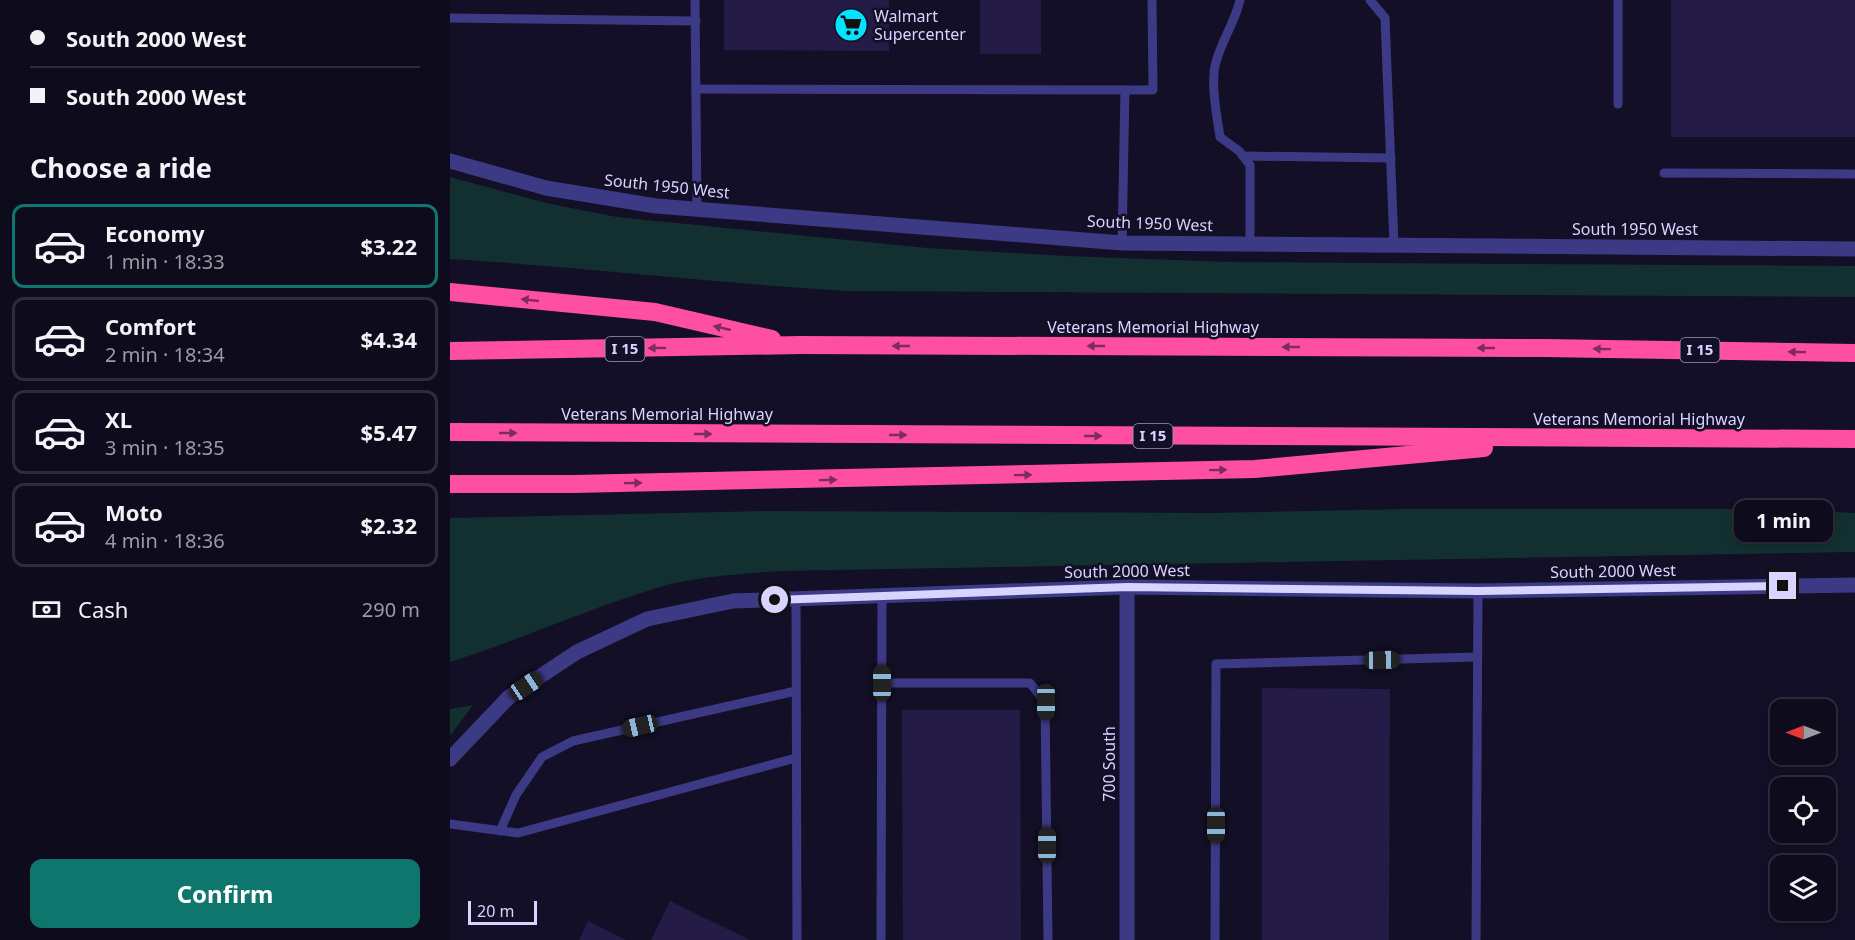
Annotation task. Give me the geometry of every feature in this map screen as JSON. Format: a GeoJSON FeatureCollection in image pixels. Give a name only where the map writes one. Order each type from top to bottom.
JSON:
{"type":"FeatureCollection","features":[{"type":"Feature","properties":{"kind":"highway"},"geometry":{"type":"LineString","coordinates":[[450,292],[655,312],[800,345]]}},
{"type":"Feature","properties":{"kind":"highway","name":"Veterans Memorial Highway"},"geometry":{"type":"LineString","coordinates":[[450,351],[800,345],[1532,348],[1855,353]]}},
{"type":"Feature","properties":{"kind":"highway","name":"Veterans Memorial Highway"},"geometry":{"type":"LineString","coordinates":[[450,432],[1855,440]]}},
{"type":"Feature","properties":{"kind":"highway"},"geometry":{"type":"LineString","coordinates":[[450,484],[586,484],[1255,469],[1588,438]]}},
{"type":"Feature","properties":{"kind":"street","name":"South 1950 West"},"geometry":{"type":"LineString","coordinates":[[450,161],[546,188],[645,204],[1122,243],[1855,249]]}},
{"type":"Feature","properties":{"kind":"street","name":"South 2000 West"},"geometry":{"type":"LineString","coordinates":[[450,759],[509,698],[577,652],[647,619],[733,601],[1127,587],[1478,591],[1855,585]]}},
{"type":"Feature","properties":{"kind":"street","name":"700 South"},"geometry":{"type":"LineString","coordinates":[[1127,587],[1128,940]]}},
{"type":"Feature","properties":{"kind":"lane"},"geometry":{"type":"LineString","coordinates":[[695,0],[697,209]]}},
{"type":"Feature","properties":{"kind":"lane"},"geometry":{"type":"LineString","coordinates":[[696,89],[1153,90],[1152,0]]}},
{"type":"Feature","properties":{"kind":"lane"},"geometry":{"type":"LineString","coordinates":[[1240,0],[1236,17],[1215,63],[1215,74],[1220,137],[1243,156],[1250,165],[1250,244]]}},
{"type":"Feature","properties":{"kind":"lane"},"geometry":{"type":"LineString","coordinates":[[1370,0],[1385,18],[1394,245]]}},
{"type":"Feature","properties":{"kind":"lane"},"geometry":{"type":"LineString","coordinates":[[1618,0],[1618,104]]}},
{"type":"Feature","properties":{"kind":"lane"},"geometry":{"type":"LineString","coordinates":[[450,18],[696,21]]}},
{"type":"Feature","properties":{"kind":"lane"},"geometry":{"type":"LineString","coordinates":[[1122,243],[1125,90]]}},
{"type":"Feature","properties":{"kind":"lane"},"geometry":{"type":"LineString","coordinates":[[1243,156],[1391,158]]}},
{"type":"Feature","properties":{"kind":"lane"},"geometry":{"type":"LineString","coordinates":[[1664,173],[1855,174]]}},
{"type":"Feature","properties":{"kind":"lane"},"geometry":{"type":"LineString","coordinates":[[1476,940],[1478,591]]}},
{"type":"Feature","properties":{"kind":"lane"},"geometry":{"type":"LineString","coordinates":[[881,940],[882,597]]}},
{"type":"Feature","properties":{"kind":"lane"},"geometry":{"type":"LineString","coordinates":[[796,600],[796,940]]}},
{"type":"Feature","properties":{"kind":"lane"},"geometry":{"type":"LineString","coordinates":[[1215,940],[1216,664],[1477,657]]}},
{"type":"Feature","properties":{"kind":"lane"},"geometry":{"type":"LineString","coordinates":[[882,683],[1030,683],[1046,702],[1048,940]]}},
{"type":"Feature","properties":{"kind":"lane"},"geometry":{"type":"LineString","coordinates":[[500,831],[516,795],[542,757],[573,741],[796,691]]}},
{"type":"Feature","properties":{"kind":"lane"},"geometry":{"type":"LineString","coordinates":[[450,824],[518,833],[541,829],[796,758]]}},
{"type":"Feature","properties":{"kind":"green space"},"geometry":{"type":"Polygon","coordinates":[[[450,177],[546,203],[617,217],[927,248],[1229,262],[1855,266],[1855,297],[847,291],[450,259],[450,177]]]}},
{"type":"Feature","properties":{"kind":"green space"},"geometry":{"type":"Polygon","coordinates":[[[1407,509],[1758,509],[1855,513],[1855,552],[779,571],[702,578],[657,588],[450,662],[450,518],[767,511],[1214,513],[1407,509]]]}},
{"type":"Feature","properties":{"kind":"green space"},"geometry":{"type":"Polygon","coordinates":[[[473,705],[450,736],[450,709],[473,705]]]}},
{"type":"Feature","properties":{"kind":"building"},"geometry":{"type":"Polygon","coordinates":[[[724,0],[889,0],[889,51],[724,50],[724,0]]]}},
{"type":"Feature","properties":{"kind":"building","name":"Walmart Supercenter"},"geometry":{"type":"Polygon","coordinates":[[[980,0],[1041,0],[1041,54],[980,54],[980,0]]]}},
{"type":"Feature","properties":{"kind":"building"},"geometry":{"type":"Polygon","coordinates":[[[1671,0],[1855,0],[1855,137],[1671,137],[1671,0]]]}},
{"type":"Feature","properties":{"kind":"building"},"geometry":{"type":"Polygon","coordinates":[[[1262,688],[1390,689],[1389,940],[1262,940],[1262,688]]]}},
{"type":"Feature","properties":{"kind":"building"},"geometry":{"type":"Polygon","coordinates":[[[902,710],[1020,710],[1021,940],[903,940],[902,710]]]}},
{"type":"Feature","properties":{"kind":"building"},"geometry":{"type":"Polygon","coordinates":[[[670,901],[750,940],[651,940],[670,901]]]}},
{"type":"Feature","properties":{"kind":"building"},"geometry":{"type":"Polygon","coordinates":[[[588,921],[626,940],[579,940],[588,921]]]}},
{"type":"Feature","properties":{"kind":"place","name":"Walmart Supercenter"},"geometry":{"type":"Point","coordinates":[851,25]}},
{"type":"Feature","properties":{"kind":"route"},"geometry":{"type":"LineString","coordinates":[[775,600],[1127,587],[1478,591],[1783,586]]}}]}
